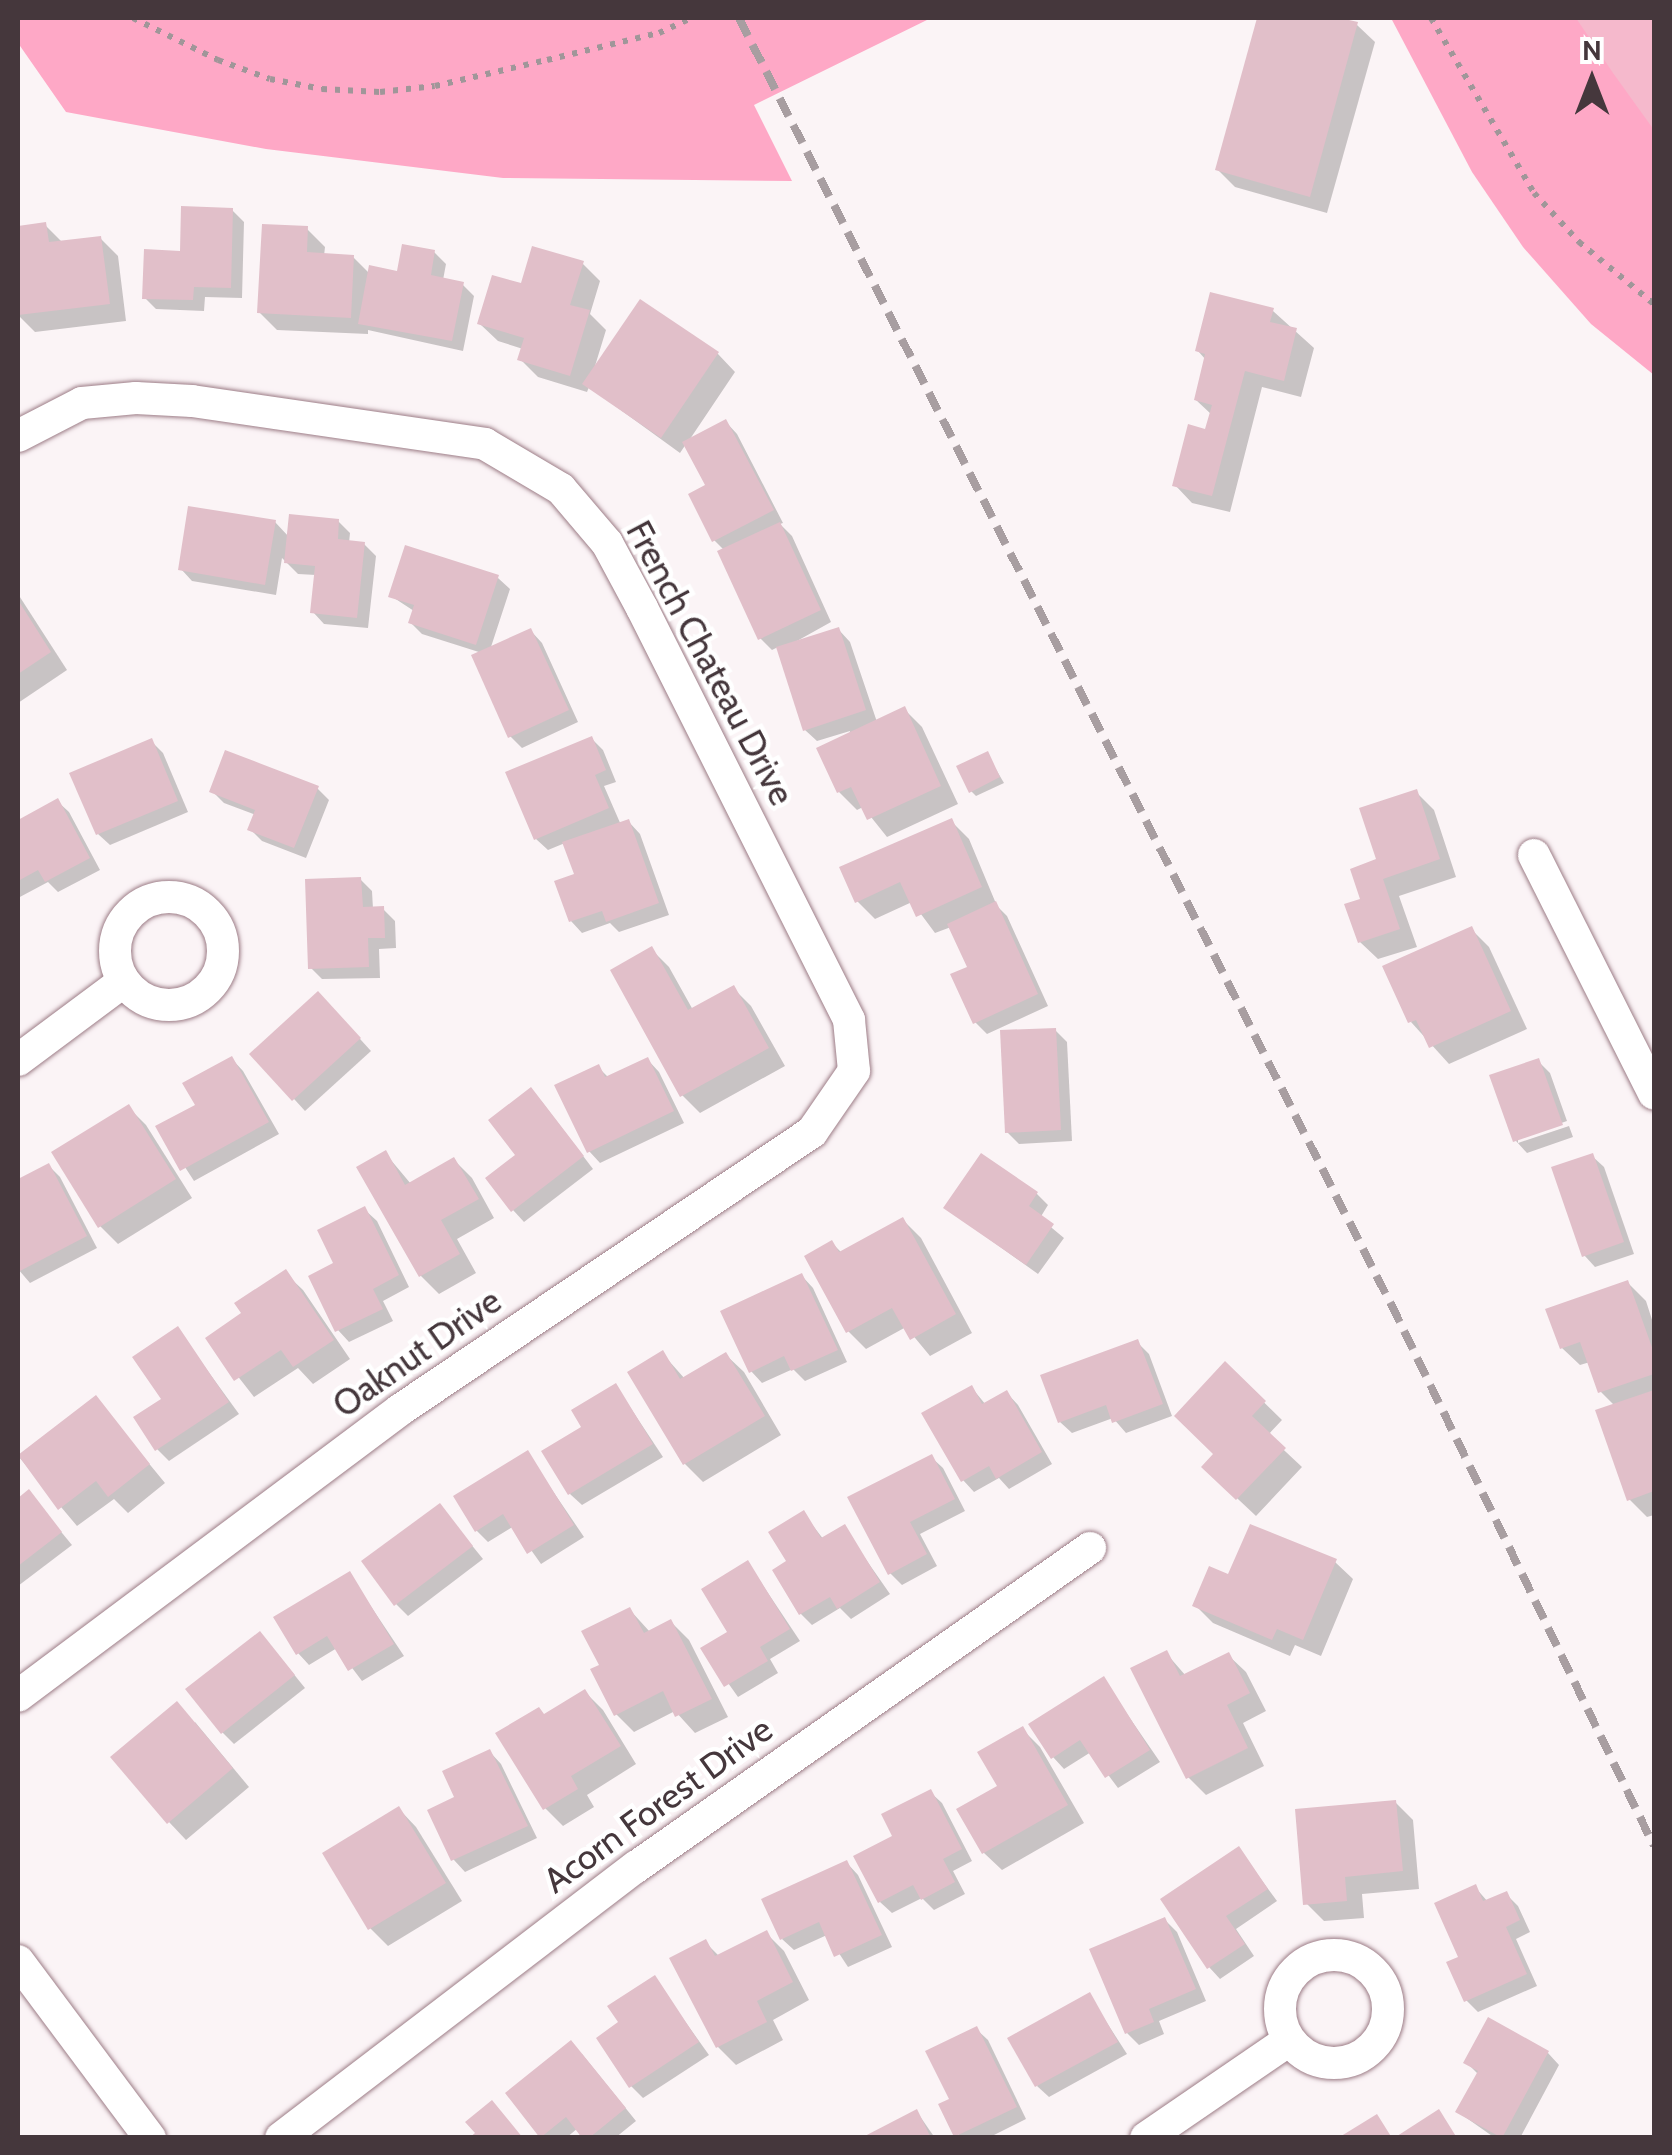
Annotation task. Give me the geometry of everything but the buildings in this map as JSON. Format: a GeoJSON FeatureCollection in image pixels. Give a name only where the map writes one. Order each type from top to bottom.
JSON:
{"type":"FeatureCollection","features":[{"type":"Feature","properties":{"kind":"street","name":"French Chateau Drive"},"geometry":{"type":"LineString","coordinates":[[18,436],[82,403],[136,398],[192,401],[485,444],[560,489],[607,543],[642,608],[849,1020],[854,1072]]}},
{"type":"Feature","properties":{"kind":"street"},"geometry":{"type":"LineString","coordinates":[[1534,855],[1654,1094]]}},
{"type":"Feature","properties":{"kind":"street"},"geometry":{"type":"LineString","coordinates":[[18,1060],[124,981]]}},
{"type":"Feature","properties":{"kind":"street","name":"Oaknut Drive"},"geometry":{"type":"LineString","coordinates":[[18,1696],[400,1410],[812,1132],[854,1072]]}},
{"type":"Feature","properties":{"kind":"street","name":"Acorn Forest Drive"},"geometry":{"type":"LineString","coordinates":[[280,2138],[636,1867],[1090,1548]]}},
{"type":"Feature","properties":{"kind":"street"},"geometry":{"type":"LineString","coordinates":[[18,1961],[150,2138]]}},
{"type":"Feature","properties":{"kind":"street"},"geometry":{"type":"LineString","coordinates":[[1146,2138],[1289,2040]]}},
{"type":"Feature","properties":{"kind":"path"},"geometry":{"type":"LineString","coordinates":[[133,18],[218,60],[270,79],[322,89],[380,92],[435,86],[659,33],[691,18]]}},
{"type":"Feature","properties":{"kind":"path"},"geometry":{"type":"LineString","coordinates":[[1431,18],[1534,192],[1579,242],[1654,304]]}},
{"type":"Feature","properties":{"kind":"shaded area"},"geometry":{"type":"Polygon","coordinates":[[[18,18],[931,18],[754,105],[792,181],[503,178],[266,149],[66,112],[18,43],[18,18]]]}},
{"type":"Feature","properties":{"kind":"shaded area"},"geometry":{"type":"Polygon","coordinates":[[[1391,18],[1654,18],[1654,375],[1591,324],[1523,247],[1472,172],[1391,18]]]}},
{"type":"Feature","properties":{"kind":"shaded area"},"geometry":{"type":"Polygon","coordinates":[[[1576,18],[1654,18],[1654,130],[1613,73],[1576,18]]]}},
{"type":"Feature","properties":{"kind":"railway"},"geometry":{"type":"LineString","coordinates":[[739,18],[1391,1304],[1654,1846]]}}]}
